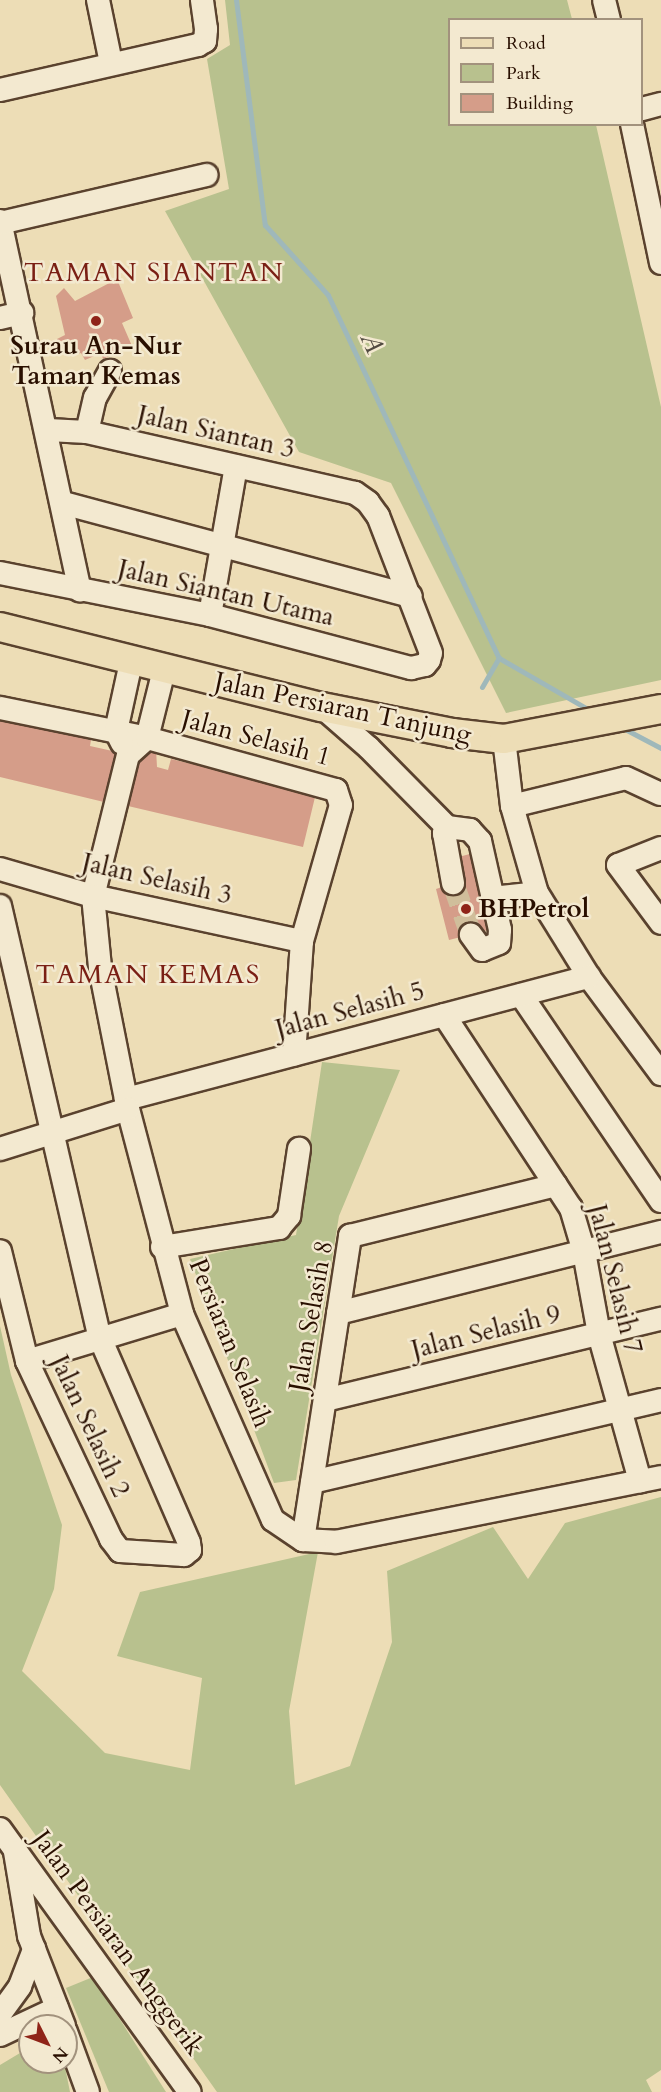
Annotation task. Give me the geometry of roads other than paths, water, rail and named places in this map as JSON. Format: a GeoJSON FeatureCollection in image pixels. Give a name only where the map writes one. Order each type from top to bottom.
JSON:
{"type":"FeatureCollection","features":[{"type":"Feature","properties":{"kind":"main road","name":"Jalan Persiaran Tanjung"},"geometry":{"type":"LineString","coordinates":[[0,627],[14,634],[164,670],[322,707],[452,733],[504,739],[661,709]]}},
{"type":"Feature","properties":{"kind":"street"},"geometry":{"type":"LineString","coordinates":[[98,0],[111,63]]}},
{"type":"Feature","properties":{"kind":"street"},"geometry":{"type":"LineString","coordinates":[[0,90],[205,41],[202,0]]}},
{"type":"Feature","properties":{"kind":"street"},"geometry":{"type":"LineString","coordinates":[[604,0],[608,18]]}},
{"type":"Feature","properties":{"kind":"street"},"geometry":{"type":"LineString","coordinates":[[643,109],[661,104]]}},
{"type":"Feature","properties":{"kind":"street"},"geometry":{"type":"LineString","coordinates":[[632,126],[661,263]]}},
{"type":"Feature","properties":{"kind":"street"},"geometry":{"type":"LineString","coordinates":[[80,590],[48,430],[11,316],[0,222],[207,175]]}},
{"type":"Feature","properties":{"kind":"street"},"geometry":{"type":"LineString","coordinates":[[87,432],[95,398],[110,370]]}},
{"type":"Feature","properties":{"kind":"street","name":"Jalan Siantan 3"},"geometry":{"type":"LineString","coordinates":[[48,430],[87,432],[355,493],[368,502],[411,596]]}},
{"type":"Feature","properties":{"kind":"street"},"geometry":{"type":"LineString","coordinates":[[210,615],[236,466]]}},
{"type":"Feature","properties":{"kind":"street"},"geometry":{"type":"LineString","coordinates":[[63,503],[411,596]]}},
{"type":"Feature","properties":{"kind":"street","name":"Jalan Siantan Utama"},"geometry":{"type":"LineString","coordinates":[[0,573],[210,615],[411,668],[425,665],[431,653],[411,596]]}},
{"type":"Feature","properties":{"kind":"street"},"geometry":{"type":"LineString","coordinates":[[131,662],[116,731],[128,755],[147,738],[164,670]]}},
{"type":"Feature","properties":{"kind":"street"},"geometry":{"type":"LineString","coordinates":[[322,707],[369,748],[447,827],[470,830],[480,841],[499,943],[482,950],[471,934]]}},
{"type":"Feature","properties":{"kind":"street","name":"Jalan Selasih 1"},"geometry":{"type":"LineString","coordinates":[[0,708],[147,738],[336,790],[341,805],[302,941],[294,1055]]}},
{"type":"Feature","properties":{"kind":"street"},"geometry":{"type":"LineString","coordinates":[[504,739],[512,806],[537,893],[589,977],[661,1074]]}},
{"type":"Feature","properties":{"kind":"street","name":"Persiaran Selasih"},"geometry":{"type":"LineString","coordinates":[[128,755],[93,896],[100,968],[127,1104],[162,1247],[182,1314],[273,1520],[303,1540]]}},
{"type":"Feature","properties":{"kind":"street"},"geometry":{"type":"LineString","coordinates":[[512,806],[626,778],[661,794]]}},
{"type":"Feature","properties":{"kind":"street"},"geometry":{"type":"LineString","coordinates":[[447,827],[444,833],[453,883]]}},
{"type":"Feature","properties":{"kind":"street"},"geometry":{"type":"LineString","coordinates":[[661,848],[618,864],[661,923]]}},
{"type":"Feature","properties":{"kind":"street","name":"Jalan Selasih 3"},"geometry":{"type":"LineString","coordinates":[[0,869],[93,896],[302,941]]}},
{"type":"Feature","properties":{"kind":"street"},"geometry":{"type":"LineString","coordinates":[[492,898],[537,893]]}},
{"type":"Feature","properties":{"kind":"street"},"geometry":{"type":"LineString","coordinates":[[0,906],[100,1338]]}},
{"type":"Feature","properties":{"kind":"street","name":"Jalan Selasih 5"},"geometry":{"type":"LineString","coordinates":[[0,1149],[53,1134],[127,1104],[294,1055],[589,977]]}},
{"type":"Feature","properties":{"kind":"street"},"geometry":{"type":"LineString","coordinates":[[521,995],[661,1201]]}},
{"type":"Feature","properties":{"kind":"street","name":"Jalan Selasih 7"},"geometry":{"type":"LineString","coordinates":[[444,1015],[571,1208],[584,1252],[599,1334],[618,1409],[651,1479]]}},
{"type":"Feature","properties":{"kind":"street"},"geometry":{"type":"LineString","coordinates":[[162,1247],[279,1228],[289,1216],[299,1149]]}},
{"type":"Feature","properties":{"kind":"street","name":"Jalan Selasih 8"},"geometry":{"type":"LineString","coordinates":[[303,1540],[350,1236],[556,1185]]}},
{"type":"Feature","properties":{"kind":"street"},"geometry":{"type":"LineString","coordinates":[[338,1313],[661,1232]]}},
{"type":"Feature","properties":{"kind":"street","name":"Jalan Selasih 2"},"geometry":{"type":"LineString","coordinates":[[0,1251],[27,1361],[120,1551],[184,1555],[190,1550],[100,1338]]}},
{"type":"Feature","properties":{"kind":"street"},"geometry":{"type":"LineString","coordinates":[[27,1361],[182,1314]]}},
{"type":"Feature","properties":{"kind":"street","name":"Jalan Selasih 9"},"geometry":{"type":"LineString","coordinates":[[325,1400],[661,1319]]}},
{"type":"Feature","properties":{"kind":"street"},"geometry":{"type":"LineString","coordinates":[[312,1482],[661,1400]]}},
{"type":"Feature","properties":{"kind":"street"},"geometry":{"type":"LineString","coordinates":[[303,1540],[336,1542],[651,1479]]}},
{"type":"Feature","properties":{"kind":"street"},"geometry":{"type":"LineString","coordinates":[[7,1837],[34,1949],[60,2014]]}},
{"type":"Feature","properties":{"kind":"street","name":"Jalan Persiaran Anggerik"},"geometry":{"type":"LineString","coordinates":[[7,1837],[190,2092]]}},
{"type":"Feature","properties":{"kind":"street"},"geometry":{"type":"LineString","coordinates":[[0,2014],[20,1986],[34,1949]]}},
{"type":"Feature","properties":{"kind":"street"},"geometry":{"type":"LineString","coordinates":[[0,2035],[18,2030]]}},
{"type":"Feature","properties":{"kind":"street"},"geometry":{"type":"LineString","coordinates":[[78,2065],[88,2092]]}},
{"type":"Feature","properties":{"kind":"waterway","name":"A"},"geometry":{"type":"LineString","coordinates":[[236,0],[265,225],[328,295],[499,658],[591,711]]}},
{"type":"Feature","properties":{"kind":"waterway"},"geometry":{"type":"LineString","coordinates":[[482,687],[499,658]]}},
{"type":"Feature","properties":{"kind":"waterway"},"geometry":{"type":"LineString","coordinates":[[621,727],[661,748]]}},
{"type":"Feature","properties":{"kind":"tunnel"},"geometry":{"type":"LineString","coordinates":[[453,883],[471,935]]}},
{"type":"Feature","properties":{"kind":"place","name":"Surau An-Nur Taman Kemas"},"geometry":{"type":"Point","coordinates":[96,321]}},
{"type":"Feature","properties":{"kind":"place","name":"BHPetrol"},"geometry":{"type":"Point","coordinates":[466,909]}},
{"type":"Feature","properties":{"kind":"district","name":"TAMAN SIANTAN"},"geometry":{"type":"Point","coordinates":[154,273]}},
{"type":"Feature","properties":{"kind":"district","name":"TAMAN KEMAS"},"geometry":{"type":"Point","coordinates":[148,975]}}]}
